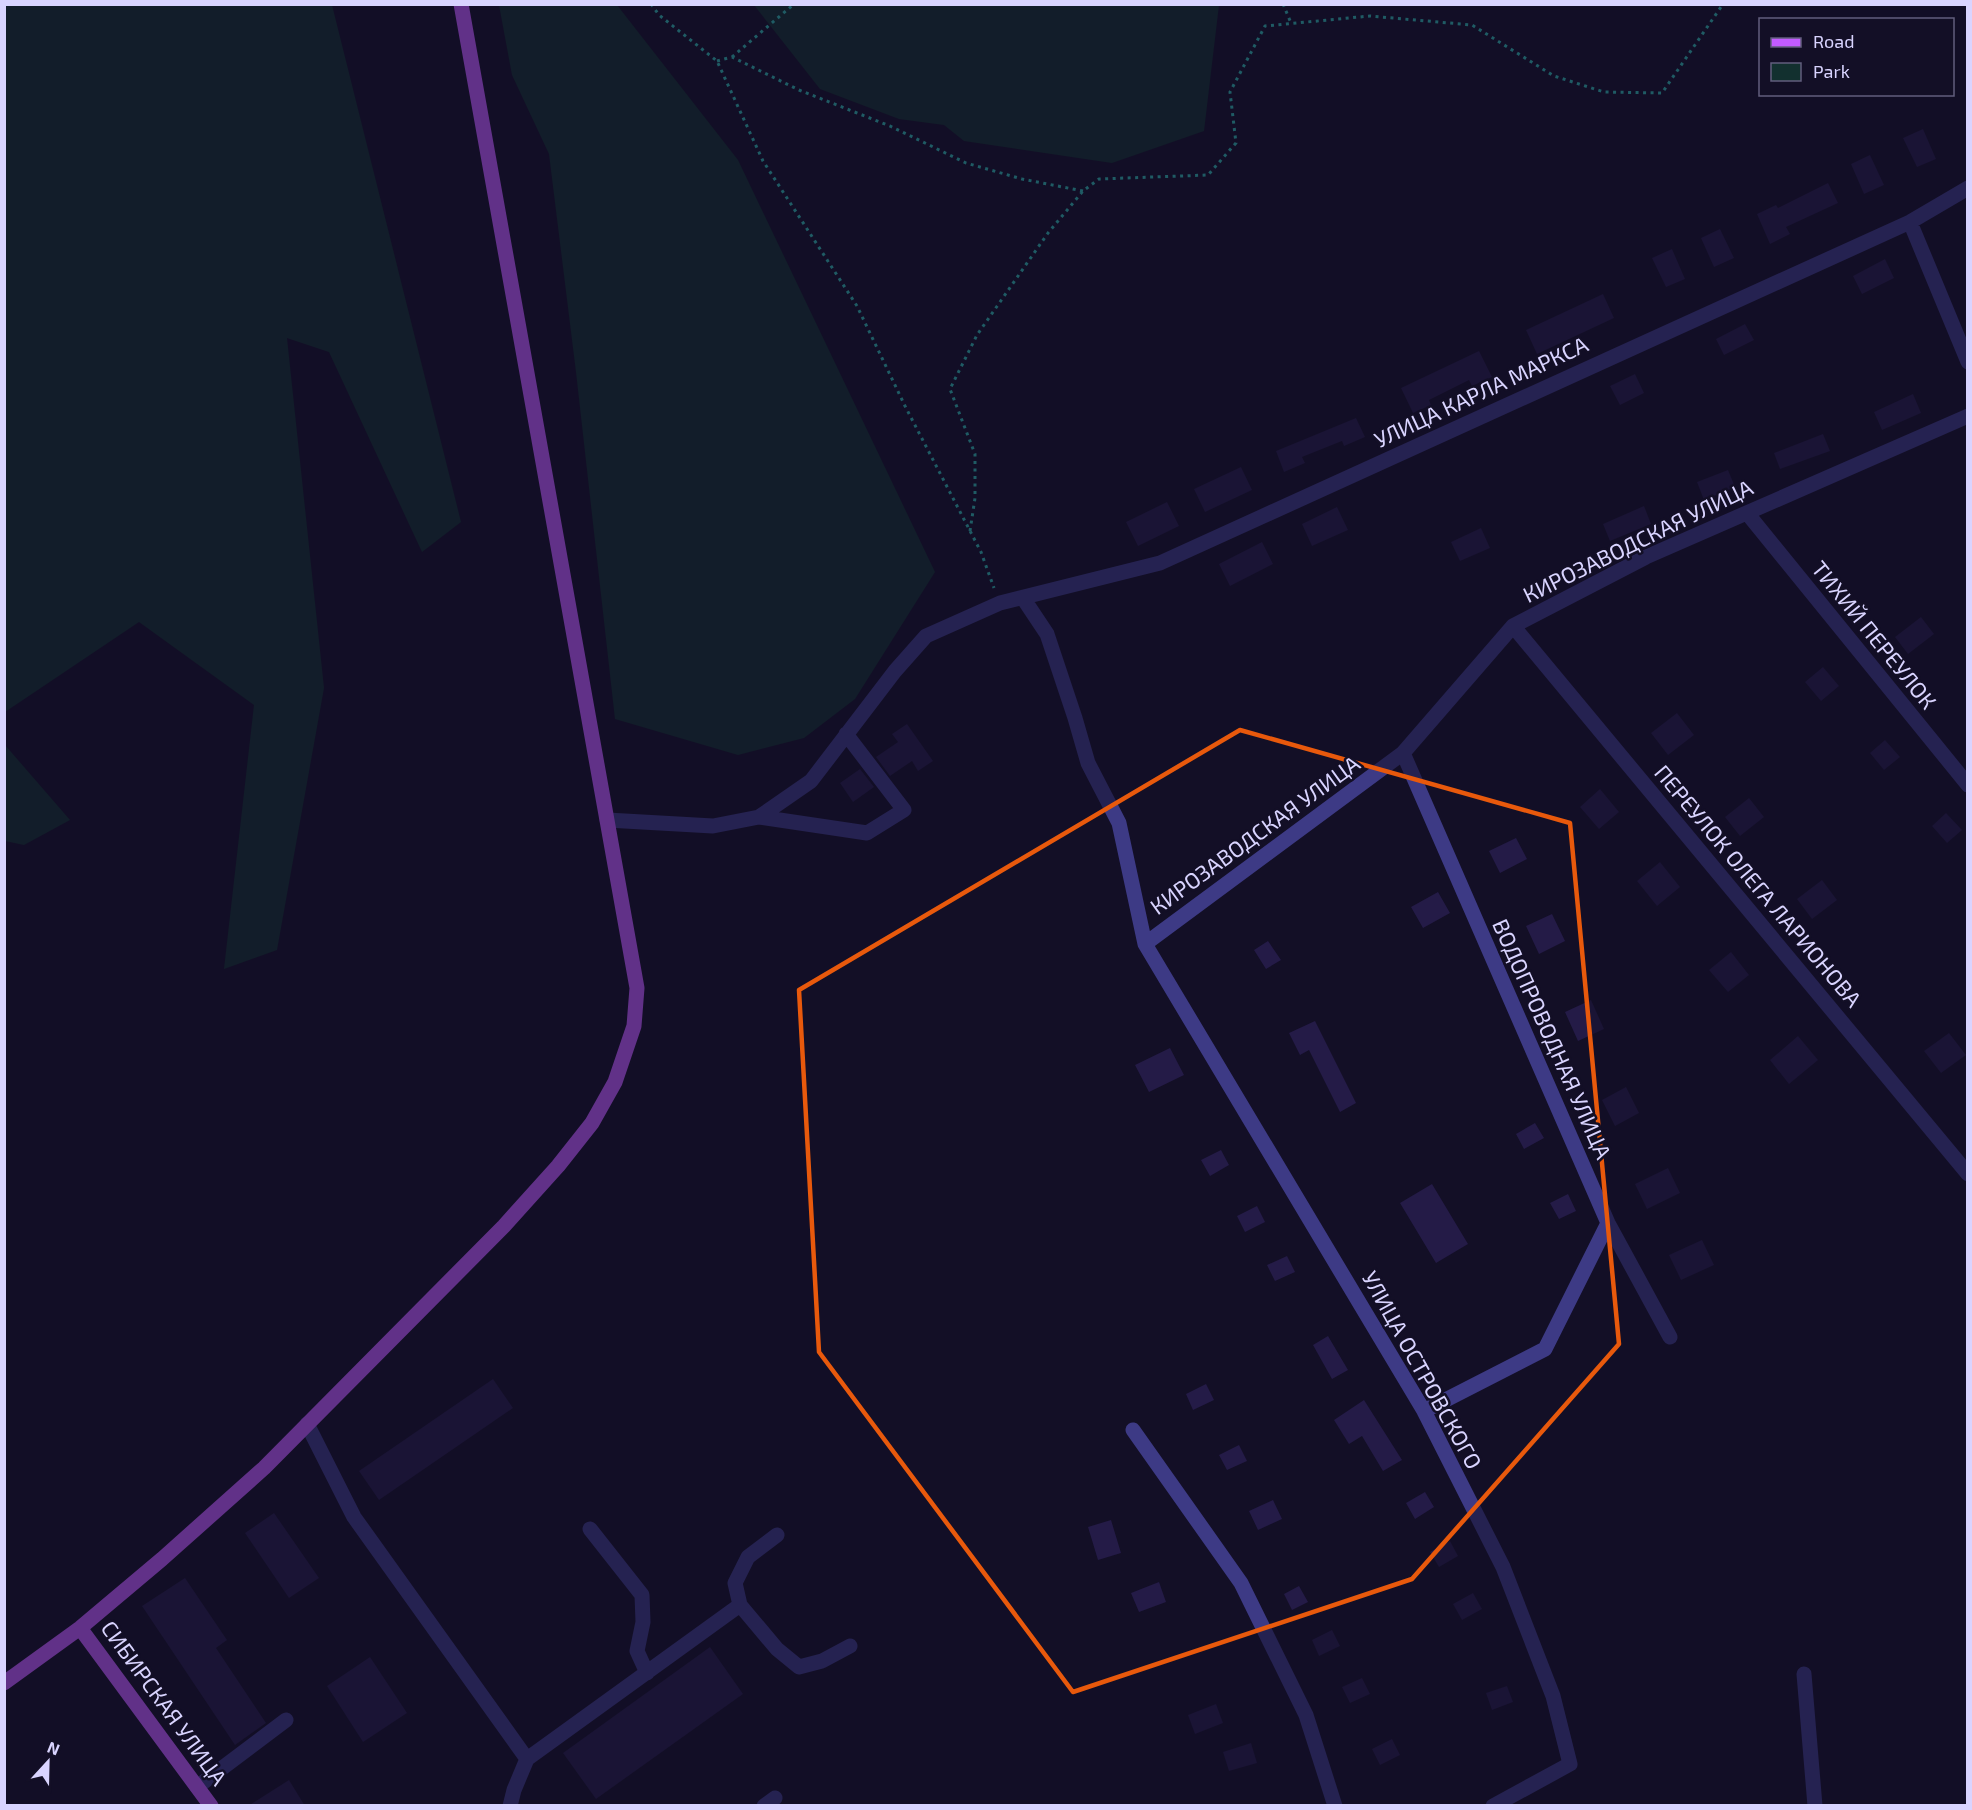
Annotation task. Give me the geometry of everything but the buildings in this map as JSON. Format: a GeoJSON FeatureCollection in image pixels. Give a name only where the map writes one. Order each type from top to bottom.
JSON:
{"type":"FeatureCollection","features":[{"type":"Feature","properties":{"kind":"main road"},"geometry":{"type":"LineString","coordinates":[[4,1683],[80,1628],[264,1468],[512,1218],[592,1123],[615,1082],[634,1026],[637,988],[461,4]]}},
{"type":"Feature","properties":{"kind":"main road","name":"СИБИРСКАЯ УЛИЦА"},"geometry":{"type":"LineString","coordinates":[[80,1628],[211,1806]]}},
{"type":"Feature","properties":{"kind":"street","name":"УЛИЦА КАРЛА МАРКСА"},"geometry":{"type":"LineString","coordinates":[[759,817],[811,781],[895,671],[926,636],[1000,603],[1160,563],[1910,222],[1968,188]]}},
{"type":"Feature","properties":{"kind":"street"},"geometry":{"type":"LineString","coordinates":[[1910,222],[1968,362]]}},
{"type":"Feature","properties":{"kind":"street","name":"КИРОЗАВОДСКАЯ УЛИЦА"},"geometry":{"type":"LineString","coordinates":[[1145,944],[1403,753],[1513,626],[1646,557],[1968,416]]}},
{"type":"Feature","properties":{"kind":"street","name":"ТИХИЙ ПЕРЕУЛОК"},"geometry":{"type":"LineString","coordinates":[[1747,513],[1968,784]]}},
{"type":"Feature","properties":{"kind":"street","name":"УЛИЦА ОСТРОВСКОГО"},"geometry":{"type":"LineString","coordinates":[[1023,598],[1047,634],[1076,718],[1088,763],[1119,823],[1145,944],[1424,1411],[1503,1567],[1553,1696],[1570,1764],[1493,1806]]}},
{"type":"Feature","properties":{"kind":"street","name":"ПЕРЕУЛОК ОЛЕГА ЛАРИОНОВА"},"geometry":{"type":"LineString","coordinates":[[1513,626],[1968,1174]]}},
{"type":"Feature","properties":{"kind":"street"},"geometry":{"type":"LineString","coordinates":[[607,820],[713,826],[759,817],[867,833],[904,810],[846,734]]}},
{"type":"Feature","properties":{"kind":"street","name":"ВОДОПРОВОДНАЯ УЛИЦА"},"geometry":{"type":"LineString","coordinates":[[1403,753],[1608,1223],[1670,1337]]}},
{"type":"Feature","properties":{"kind":"street"},"geometry":{"type":"LineString","coordinates":[[1424,1411],[1545,1349],[1608,1223]]}},
{"type":"Feature","properties":{"kind":"street"},"geometry":{"type":"LineString","coordinates":[[307,1424],[354,1517],[527,1759]]}},
{"type":"Feature","properties":{"kind":"street"},"geometry":{"type":"LineString","coordinates":[[1133,1430],[1241,1583],[1306,1715],[1335,1806]]}},
{"type":"Feature","properties":{"kind":"street"},"geometry":{"type":"LineString","coordinates":[[590,1529],[642,1595],[643,1622],[636,1651],[647,1673]]}},
{"type":"Feature","properties":{"kind":"street"},"geometry":{"type":"LineString","coordinates":[[777,1534],[748,1557],[735,1583],[740,1605],[777,1650],[799,1667],[822,1661],[850,1646]]}},
{"type":"Feature","properties":{"kind":"street"},"geometry":{"type":"LineString","coordinates":[[510,1806],[527,1759],[740,1605]]}},
{"type":"Feature","properties":{"kind":"street"},"geometry":{"type":"LineString","coordinates":[[1804,1674],[1815,1806]]}},
{"type":"Feature","properties":{"kind":"street"},"geometry":{"type":"LineString","coordinates":[[197,1787],[286,1720]]}},
{"type":"Feature","properties":{"kind":"path"},"geometry":{"type":"LineString","coordinates":[[651,4],[659,15],[717,62],[763,160],[857,306],[904,406],[981,552],[1000,603]]}},
{"type":"Feature","properties":{"kind":"path"},"geometry":{"type":"LineString","coordinates":[[717,62],[732,57],[794,4]]}},
{"type":"Feature","properties":{"kind":"path"},"geometry":{"type":"LineString","coordinates":[[1283,4],[1291,23]]}},
{"type":"Feature","properties":{"kind":"path"},"geometry":{"type":"LineString","coordinates":[[970,531],[975,498],[975,454],[950,389],[977,335],[1048,233],[1083,191],[1099,179],[1208,175],[1236,143],[1230,92],[1265,26],[1370,16],[1472,26],[1554,76],[1604,92],[1662,93],[1723,4]]}},
{"type":"Feature","properties":{"kind":"path"},"geometry":{"type":"LineString","coordinates":[[732,57],[799,90],[890,126],[966,163],[1022,179],[1083,191]]}},
{"type":"Feature","properties":{"kind":"highlighted area"},"geometry":{"type":"Polygon","coordinates":[[[1240,730],[1570,823],[1619,1344],[1412,1579],[1073,1692],[819,1352],[799,990],[1240,730]]]}},
{"type":"Feature","properties":{"kind":"green space"},"geometry":{"type":"Polygon","coordinates":[[[5,4],[332,5],[461,522],[422,552],[329,352],[287,338],[324,688],[277,950],[224,969],[254,705],[139,622],[5,712],[5,4]]]}},
{"type":"Feature","properties":{"kind":"green space"},"geometry":{"type":"Polygon","coordinates":[[[499,5],[617,5],[738,160],[935,572],[855,699],[804,738],[738,755],[615,719],[549,154],[512,75],[499,5]]]}},
{"type":"Feature","properties":{"kind":"green space"},"geometry":{"type":"Polygon","coordinates":[[[754,5],[1219,5],[1204,131],[1112,163],[964,141],[944,125],[899,119],[820,89],[754,5]]]}},
{"type":"Feature","properties":{"kind":"green space"},"geometry":{"type":"Polygon","coordinates":[[[5,745],[70,820],[24,845],[5,841],[5,745]]]}}]}
